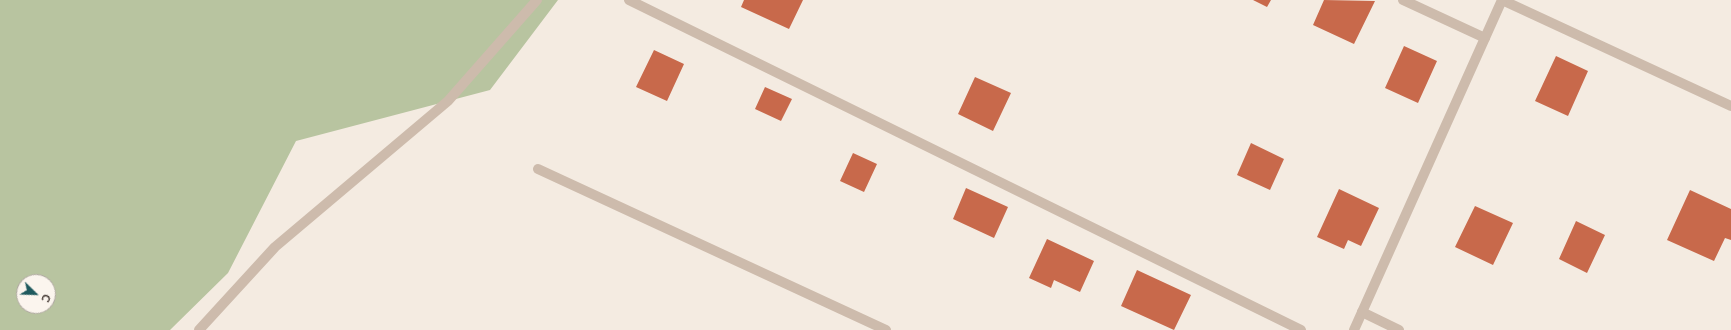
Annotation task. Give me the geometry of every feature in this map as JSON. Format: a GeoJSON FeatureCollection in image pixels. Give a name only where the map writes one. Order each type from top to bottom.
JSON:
{"type":"FeatureCollection","features":[{"type":"Feature","properties":{"kind":"street"},"geometry":{"type":"LineString","coordinates":[[199,330],[275,247],[448,101],[538,0]]}},
{"type":"Feature","properties":{"kind":"street"},"geometry":{"type":"LineString","coordinates":[[629,0],[1301,330]]}},
{"type":"Feature","properties":{"kind":"street"},"geometry":{"type":"LineString","coordinates":[[1403,0],[1485,38]]}},
{"type":"Feature","properties":{"kind":"street"},"geometry":{"type":"LineString","coordinates":[[1354,330],[1502,0],[1731,106]]}},
{"type":"Feature","properties":{"kind":"street"},"geometry":{"type":"LineString","coordinates":[[538,169],[886,330]]}},
{"type":"Feature","properties":{"kind":"street"},"geometry":{"type":"LineString","coordinates":[[1362,312],[1399,330]]}},
{"type":"Feature","properties":{"kind":"green space"},"geometry":{"type":"Polygon","coordinates":[[[0,0],[558,0],[490,90],[296,141],[228,273],[170,330],[0,330],[0,0]]]}},
{"type":"Feature","properties":{"kind":"building"},"geometry":{"type":"Polygon","coordinates":[[[744,0],[803,0],[789,29],[741,7],[744,0]]]}},
{"type":"Feature","properties":{"kind":"building"},"geometry":{"type":"Polygon","coordinates":[[[1253,0],[1271,0],[1267,7],[1253,0]]]}},
{"type":"Feature","properties":{"kind":"building"},"geometry":{"type":"Polygon","coordinates":[[[1324,0],[1375,1],[1354,44],[1313,25],[1324,0]]]}},
{"type":"Feature","properties":{"kind":"building"},"geometry":{"type":"Polygon","coordinates":[[[1404,46],[1437,61],[1418,103],[1385,88],[1404,46]]]}},
{"type":"Feature","properties":{"kind":"building"},"geometry":{"type":"Polygon","coordinates":[[[654,50],[684,64],[667,101],[636,87],[654,50]]]}},
{"type":"Feature","properties":{"kind":"building"},"geometry":{"type":"Polygon","coordinates":[[[1556,56],[1588,71],[1568,116],[1535,101],[1556,56]]]}},
{"type":"Feature","properties":{"kind":"building"},"geometry":{"type":"Polygon","coordinates":[[[975,77],[1011,93],[993,131],[958,114],[975,77]]]}},
{"type":"Feature","properties":{"kind":"building"},"geometry":{"type":"Polygon","coordinates":[[[765,87],[792,99],[781,121],[755,109],[765,87]]]}},
{"type":"Feature","properties":{"kind":"building"},"geometry":{"type":"Polygon","coordinates":[[[1251,143],[1284,159],[1270,190],[1237,175],[1251,143]]]}},
{"type":"Feature","properties":{"kind":"building"},"geometry":{"type":"Polygon","coordinates":[[[853,153],[877,164],[864,192],[840,181],[853,153]]]}},
{"type":"Feature","properties":{"kind":"building"},"geometry":{"type":"Polygon","coordinates":[[[966,188],[1008,207],[994,238],[953,219],[966,188]]]}},
{"type":"Feature","properties":{"kind":"building"},"geometry":{"type":"Polygon","coordinates":[[[1339,189],[1379,208],[1361,246],[1348,240],[1344,249],[1317,237],[1339,189]]]}},
{"type":"Feature","properties":{"kind":"building"},"geometry":{"type":"Polygon","coordinates":[[[1690,190],[1731,209],[1731,240],[1725,238],[1714,261],[1667,240],[1690,190]]]}},
{"type":"Feature","properties":{"kind":"building"},"geometry":{"type":"Polygon","coordinates":[[[1475,206],[1513,223],[1493,265],[1455,247],[1475,206]]]}},
{"type":"Feature","properties":{"kind":"building"},"geometry":{"type":"Polygon","coordinates":[[[1576,221],[1605,235],[1587,273],[1559,259],[1576,221]]]}},
{"type":"Feature","properties":{"kind":"building"},"geometry":{"type":"Polygon","coordinates":[[[1047,239],[1094,261],[1080,292],[1054,280],[1051,288],[1029,278],[1047,239]]]}},
{"type":"Feature","properties":{"kind":"building"},"geometry":{"type":"Polygon","coordinates":[[[1137,270],[1191,295],[1174,330],[1121,306],[1137,270]]]}}]}
